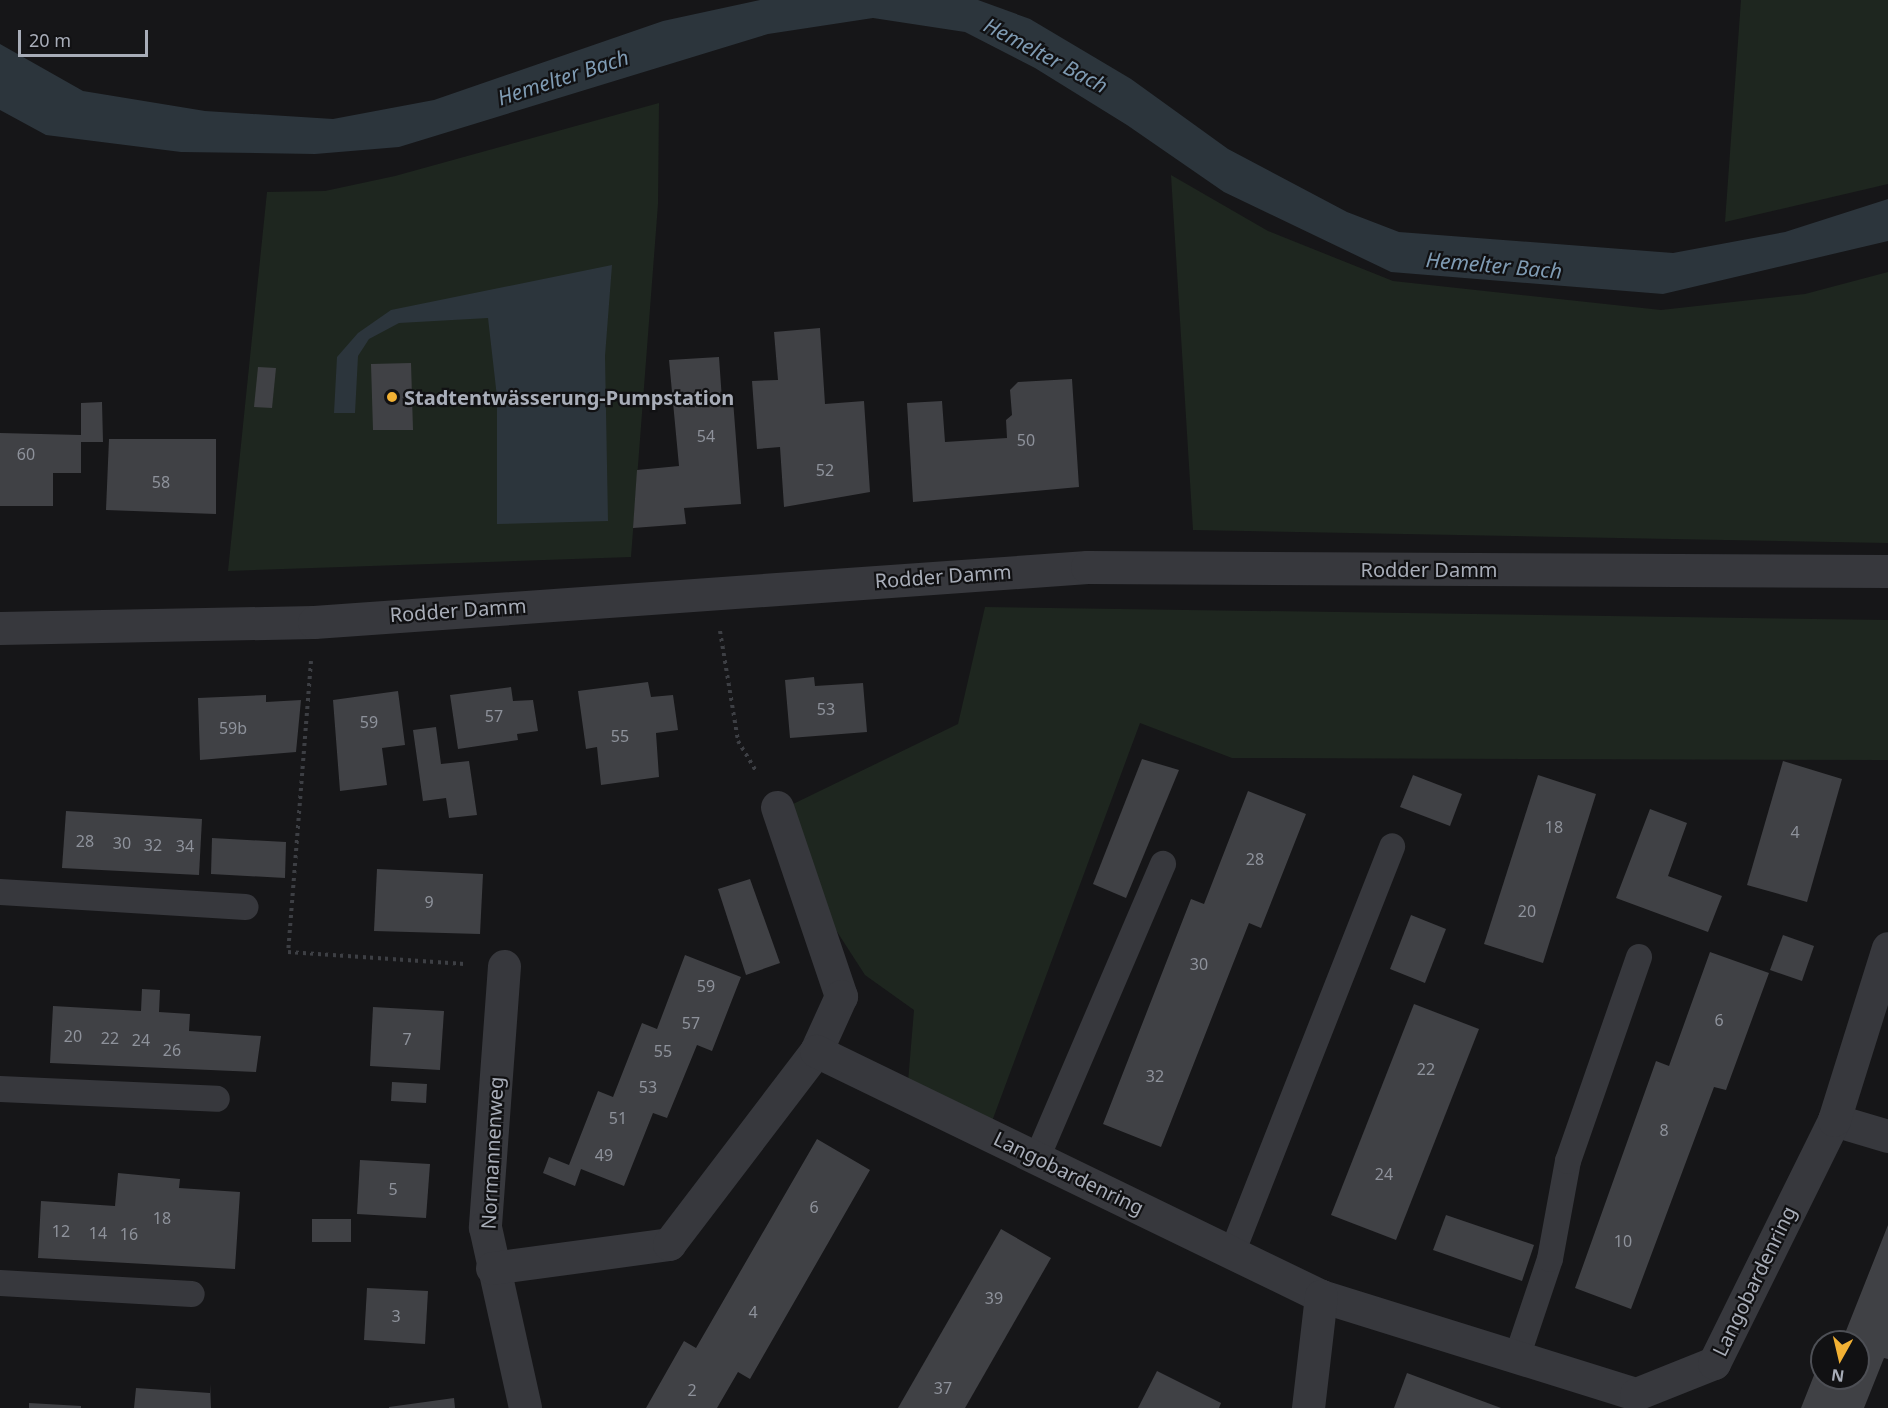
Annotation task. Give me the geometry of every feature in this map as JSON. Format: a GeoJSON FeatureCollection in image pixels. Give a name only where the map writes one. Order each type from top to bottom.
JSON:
{"type":"FeatureCollection","features":[{"type":"Feature","properties":{"kind":"street","name":"Rodder Damm"},"geometry":{"type":"LineString","coordinates":[[0,628],[314,622],[713,590],[1087,567],[1888,572]]}},
{"type":"Feature","properties":{"kind":"street"},"geometry":{"type":"LineString","coordinates":[[492,1268],[669,1244],[816,1051],[841,996],[777,807]]}},
{"type":"Feature","properties":{"kind":"street","name":"Langobardenring"},"geometry":{"type":"LineString","coordinates":[[816,1051],[1321,1296],[1636,1394],[1714,1363],[1834,1120],[1888,948]]}},
{"type":"Feature","properties":{"kind":"street","name":"Normannenweg"},"geometry":{"type":"LineString","coordinates":[[504,966],[485,1227],[492,1268],[525,1408]]}},
{"type":"Feature","properties":{"kind":"street"},"geometry":{"type":"LineString","coordinates":[[1834,1120],[1888,1136]]}},
{"type":"Feature","properties":{"kind":"street"},"geometry":{"type":"LineString","coordinates":[[1308,1408],[1321,1296]]}},
{"type":"Feature","properties":{"kind":"lane"},"geometry":{"type":"LineString","coordinates":[[1232,1253],[1392,846]]}},
{"type":"Feature","properties":{"kind":"lane"},"geometry":{"type":"LineString","coordinates":[[1037,1158],[1163,864]]}},
{"type":"Feature","properties":{"kind":"lane"},"geometry":{"type":"LineString","coordinates":[[0,892],[246,907]]}},
{"type":"Feature","properties":{"kind":"lane"},"geometry":{"type":"LineString","coordinates":[[1517,1357],[1550,1259],[1568,1161],[1639,957]]}},
{"type":"Feature","properties":{"kind":"lane"},"geometry":{"type":"LineString","coordinates":[[0,1089],[217,1099]]}},
{"type":"Feature","properties":{"kind":"lane"},"geometry":{"type":"LineString","coordinates":[[0,1283],[192,1294]]}},
{"type":"Feature","properties":{"kind":"path"},"geometry":{"type":"LineString","coordinates":[[713,590],[738,741],[777,807]]}},
{"type":"Feature","properties":{"kind":"path"},"geometry":{"type":"LineString","coordinates":[[314,622],[288,952],[504,966]]}},
{"type":"Feature","properties":{"kind":"shaded area"},"geometry":{"type":"Polygon","coordinates":[[[1741,0],[1888,0],[1888,184],[1725,222],[1741,0]]]}},
{"type":"Feature","properties":{"kind":"shaded area"},"geometry":{"type":"Polygon","coordinates":[[[659,103],[658,204],[631,557],[228,571],[267,192],[325,191],[395,176],[659,103]]]}},
{"type":"Feature","properties":{"kind":"shaded area"},"geometry":{"type":"Polygon","coordinates":[[[1171,175],[1268,231],[1393,281],[1661,310],[1805,294],[1888,272],[1888,543],[1193,530],[1171,175]]]}},
{"type":"Feature","properties":{"kind":"shaded area"},"geometry":{"type":"Polygon","coordinates":[[[985,607],[1888,620],[1888,760],[1232,758],[1140,723],[991,1124],[908,1082],[914,1010],[865,975],[823,910],[791,805],[958,724],[985,607]]]}},
{"type":"Feature","properties":{"kind":"water","name":"Hemelter Bach"},"geometry":{"type":"Polygon","coordinates":[[[760,0],[978,0],[1030,19],[1131,79],[1228,149],[1347,212],[1399,232],[1673,253],[1785,232],[1888,199],[1888,241],[1663,294],[1391,272],[1224,192],[1127,125],[1035,68],[965,32],[873,18],[768,34],[399,147],[315,154],[181,152],[46,135],[0,110],[0,44],[83,91],[205,111],[333,119],[434,100],[663,21],[760,0]]]}},
{"type":"Feature","properties":{"kind":"water"},"geometry":{"type":"Polygon","coordinates":[[[612,265],[605,356],[608,521],[497,524],[497,397],[488,318],[399,323],[369,339],[358,356],[355,413],[334,413],[337,357],[358,333],[391,310],[612,265]]]}},
{"type":"Feature","properties":{"kind":"building"},"geometry":{"type":"Polygon","coordinates":[[[820,328],[825,404],[864,401],[870,492],[784,507],[780,447],[757,449],[752,381],[778,380],[774,332],[820,328]]]}},
{"type":"Feature","properties":{"kind":"building"},"geometry":{"type":"Polygon","coordinates":[[[719,357],[722,400],[733,400],[741,504],[684,508],[686,524],[633,528],[637,470],[679,466],[669,360],[719,357]]]}},
{"type":"Feature","properties":{"kind":"building","name":"Stadtentwässerung-Pumpstation"},"geometry":{"type":"Polygon","coordinates":[[[411,363],[413,430],[373,430],[371,364],[411,363]]]}},
{"type":"Feature","properties":{"kind":"building"},"geometry":{"type":"Polygon","coordinates":[[[258,367],[276,368],[272,408],[254,407],[258,367]]]}},
{"type":"Feature","properties":{"kind":"building"},"geometry":{"type":"Polygon","coordinates":[[[1072,379],[1079,487],[913,502],[907,403],[942,401],[945,442],[1007,438],[1006,420],[1012,415],[1010,390],[1018,382],[1072,379]]]}},
{"type":"Feature","properties":{"kind":"building"},"geometry":{"type":"Polygon","coordinates":[[[102,402],[103,442],[81,442],[81,473],[53,473],[53,506],[0,506],[0,433],[81,435],[81,403],[102,402]]]}},
{"type":"Feature","properties":{"kind":"building"},"geometry":{"type":"Polygon","coordinates":[[[109,439],[216,439],[216,514],[106,510],[109,439]]]}},
{"type":"Feature","properties":{"kind":"building"},"geometry":{"type":"Polygon","coordinates":[[[814,677],[815,686],[863,683],[867,732],[790,738],[785,680],[814,677]]]}},
{"type":"Feature","properties":{"kind":"building"},"geometry":{"type":"Polygon","coordinates":[[[648,682],[651,697],[673,695],[678,730],[656,733],[659,777],[601,785],[597,747],[586,749],[578,691],[648,682]]]}},
{"type":"Feature","properties":{"kind":"building"},"geometry":{"type":"Polygon","coordinates":[[[511,687],[513,701],[533,700],[538,731],[517,734],[518,740],[458,749],[450,695],[511,687]]]}},
{"type":"Feature","properties":{"kind":"building"},"geometry":{"type":"Polygon","coordinates":[[[398,691],[405,745],[382,748],[387,785],[340,791],[333,700],[398,691]]]}},
{"type":"Feature","properties":{"kind":"building"},"geometry":{"type":"Polygon","coordinates":[[[266,695],[266,702],[301,700],[296,752],[200,760],[198,698],[266,695]]]}},
{"type":"Feature","properties":{"kind":"building"},"geometry":{"type":"Polygon","coordinates":[[[436,727],[441,764],[469,761],[477,815],[449,818],[446,798],[423,801],[413,730],[436,727]]]}},
{"type":"Feature","properties":{"kind":"building"},"geometry":{"type":"Polygon","coordinates":[[[1142,759],[1179,770],[1126,898],[1093,884],[1142,759]]]}},
{"type":"Feature","properties":{"kind":"building"},"geometry":{"type":"Polygon","coordinates":[[[1783,761],[1842,779],[1807,902],[1747,885],[1783,761]]]}},
{"type":"Feature","properties":{"kind":"building"},"geometry":{"type":"Polygon","coordinates":[[[1413,775],[1462,794],[1450,826],[1400,807],[1413,775]]]}},
{"type":"Feature","properties":{"kind":"building"},"geometry":{"type":"Polygon","coordinates":[[[1538,775],[1596,794],[1543,963],[1484,944],[1538,775]]]}},
{"type":"Feature","properties":{"kind":"building"},"geometry":{"type":"Polygon","coordinates":[[[1248,791],[1306,814],[1261,928],[1249,923],[1161,1147],[1103,1124],[1191,899],[1204,904],[1248,791]]]}},
{"type":"Feature","properties":{"kind":"building"},"geometry":{"type":"Polygon","coordinates":[[[1650,809],[1687,823],[1668,876],[1722,896],[1708,932],[1616,898],[1650,809]]]}},
{"type":"Feature","properties":{"kind":"building"},"geometry":{"type":"Polygon","coordinates":[[[66,811],[202,819],[199,875],[62,868],[66,811]]]}},
{"type":"Feature","properties":{"kind":"building"},"geometry":{"type":"Polygon","coordinates":[[[212,838],[286,842],[285,878],[211,874],[212,838]]]}},
{"type":"Feature","properties":{"kind":"building"},"geometry":{"type":"Polygon","coordinates":[[[377,869],[483,874],[480,934],[374,931],[377,869]]]}},
{"type":"Feature","properties":{"kind":"building"},"geometry":{"type":"Polygon","coordinates":[[[750,879],[780,963],[746,975],[718,889],[750,879]]]}},
{"type":"Feature","properties":{"kind":"building"},"geometry":{"type":"Polygon","coordinates":[[[1411,915],[1446,929],[1425,983],[1390,969],[1411,915]]]}},
{"type":"Feature","properties":{"kind":"building"},"geometry":{"type":"Polygon","coordinates":[[[1783,935],[1814,946],[1802,981],[1770,970],[1783,935]]]}},
{"type":"Feature","properties":{"kind":"building"},"geometry":{"type":"Polygon","coordinates":[[[1710,952],[1769,973],[1726,1090],[1714,1087],[1631,1309],[1575,1288],[1656,1061],[1669,1066],[1710,952]]]}},
{"type":"Feature","properties":{"kind":"building"},"geometry":{"type":"Polygon","coordinates":[[[685,955],[741,977],[712,1051],[697,1045],[667,1118],[653,1113],[624,1186],[581,1169],[575,1186],[543,1173],[549,1157],[569,1165],[598,1091],[613,1097],[642,1023],[657,1029],[685,955]]]}},
{"type":"Feature","properties":{"kind":"building"},"geometry":{"type":"Polygon","coordinates":[[[142,989],[160,990],[159,1012],[190,1014],[189,1031],[261,1036],[256,1072],[50,1063],[53,1006],[141,1011],[142,989]]]}},
{"type":"Feature","properties":{"kind":"building"},"geometry":{"type":"Polygon","coordinates":[[[1414,1004],[1479,1029],[1396,1240],[1331,1215],[1414,1004]]]}},
{"type":"Feature","properties":{"kind":"building"},"geometry":{"type":"Polygon","coordinates":[[[373,1007],[444,1011],[440,1070],[370,1066],[373,1007]]]}},
{"type":"Feature","properties":{"kind":"building"},"geometry":{"type":"Polygon","coordinates":[[[392,1082],[427,1084],[426,1103],[391,1101],[392,1082]]]}},
{"type":"Feature","properties":{"kind":"building"},"geometry":{"type":"Polygon","coordinates":[[[817,1139],[870,1170],[750,1379],[738,1372],[717,1408],[646,1408],[684,1341],[696,1348],[817,1139]]]}},
{"type":"Feature","properties":{"kind":"building"},"geometry":{"type":"Polygon","coordinates":[[[360,1160],[430,1164],[426,1218],[357,1214],[360,1160]]]}},
{"type":"Feature","properties":{"kind":"building"},"geometry":{"type":"Polygon","coordinates":[[[118,1173],[180,1179],[179,1188],[240,1192],[235,1269],[38,1258],[41,1201],[115,1206],[118,1173]]]}},
{"type":"Feature","properties":{"kind":"building"},"geometry":{"type":"Polygon","coordinates":[[[1446,1215],[1534,1245],[1522,1281],[1433,1250],[1446,1215]]]}},
{"type":"Feature","properties":{"kind":"building"},"geometry":{"type":"Polygon","coordinates":[[[312,1219],[351,1219],[351,1242],[312,1242],[312,1219]]]}},
{"type":"Feature","properties":{"kind":"building"},"geometry":{"type":"Polygon","coordinates":[[[1888,1225],[1888,1359],[1884,1358],[1864,1408],[1801,1408],[1810,1385],[1810,1390],[1870,1390],[1870,1330],[1846,1330],[1888,1225]]]}},
{"type":"Feature","properties":{"kind":"building"},"geometry":{"type":"Polygon","coordinates":[[[1001,1229],[1051,1258],[965,1408],[898,1408],[1001,1229]]]}},
{"type":"Feature","properties":{"kind":"building"},"geometry":{"type":"Polygon","coordinates":[[[367,1288],[428,1291],[425,1344],[364,1340],[367,1288]]]}},
{"type":"Feature","properties":{"kind":"building"},"geometry":{"type":"Polygon","coordinates":[[[1157,1371],[1221,1403],[1219,1408],[1138,1408],[1157,1371]]]}},
{"type":"Feature","properties":{"kind":"building"},"geometry":{"type":"Polygon","coordinates":[[[1407,1373],[1501,1408],[1394,1408],[1407,1373]]]}},
{"type":"Feature","properties":{"kind":"building"},"geometry":{"type":"Polygon","coordinates":[[[210,1383],[211,1408],[134,1408],[136,1388],[210,1393],[210,1383]]]}},
{"type":"Feature","properties":{"kind":"building"},"geometry":{"type":"Polygon","coordinates":[[[454,1398],[455,1408],[389,1408],[389,1407],[454,1398]]]}},
{"type":"Feature","properties":{"kind":"building"},"geometry":{"type":"Polygon","coordinates":[[[29,1403],[81,1406],[81,1408],[29,1408],[29,1403]]]}},
{"type":"Feature","properties":{"kind":"place","name":"Stadtentwässerung-Pumpstation"},"geometry":{"type":"Point","coordinates":[392,397]}}]}
